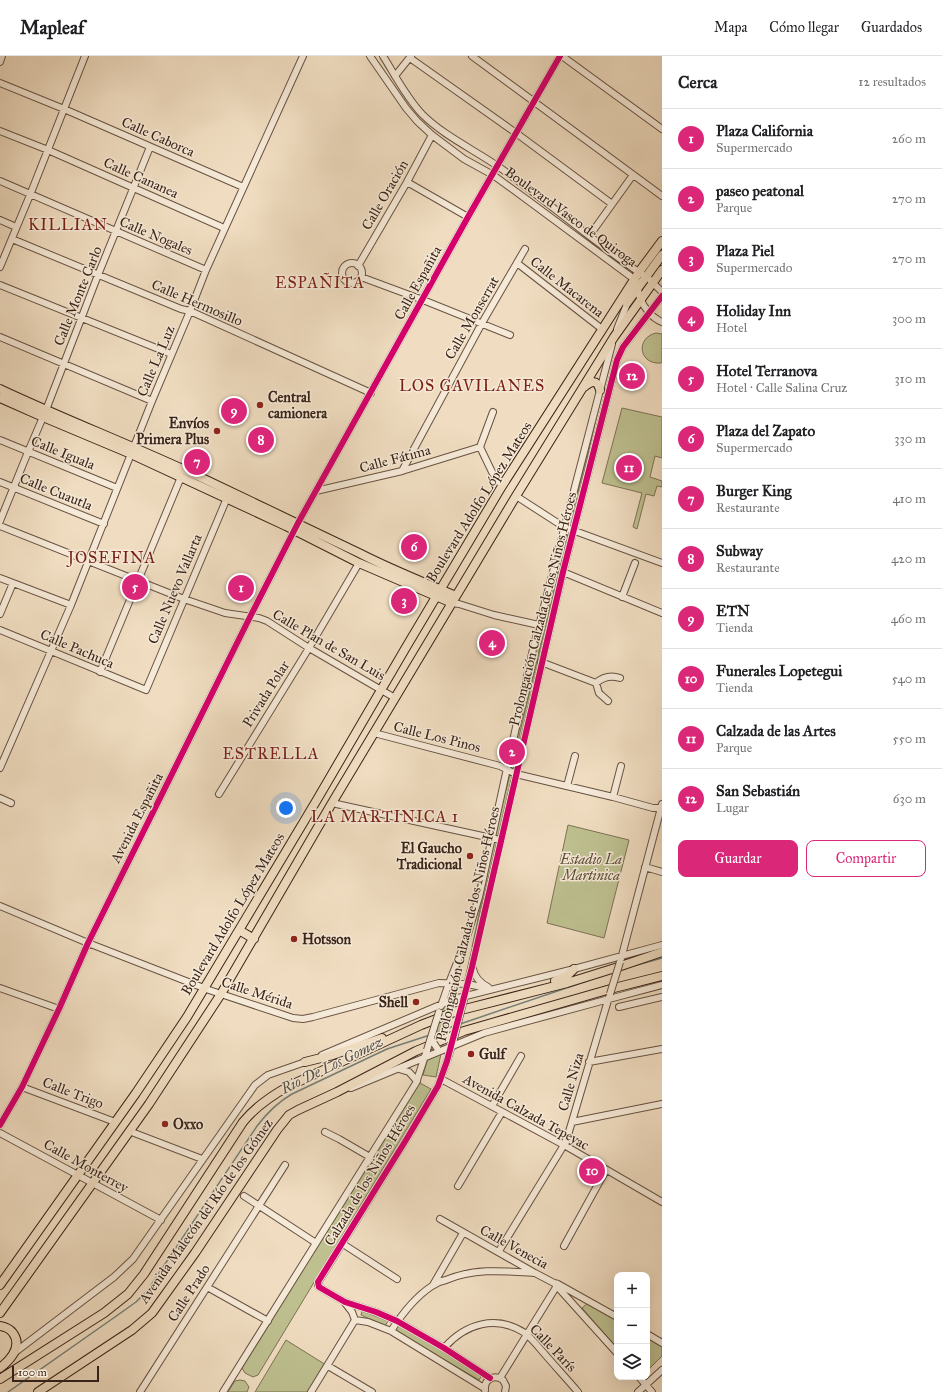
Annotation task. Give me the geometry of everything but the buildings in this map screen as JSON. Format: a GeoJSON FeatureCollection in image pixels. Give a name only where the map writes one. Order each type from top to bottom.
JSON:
{"type":"FeatureCollection","features":[{"type":"Feature","properties":{"kind":"main road","name":"Boulevard Adolfo López Mateos"},"geometry":{"type":"LineString","coordinates":[[0,1285],[115,1122],[205,988],[502,486],[602,329],[643,277],[662,241]]}},
{"type":"Feature","properties":{"kind":"main road"},"geometry":{"type":"LineString","coordinates":[[627,303],[638,288],[643,277],[662,255]]}},
{"type":"Feature","properties":{"kind":"main road","name":"Boulevard Adolfo López Mateos"},"geometry":{"type":"LineString","coordinates":[[643,277],[662,270]]}},
{"type":"Feature","properties":{"kind":"main road","name":"Boulevard Adolfo López Mateos"},"geometry":{"type":"LineString","coordinates":[[0,1313],[91,1183],[130,1131],[221,994],[332,803],[395,698],[456,601],[516,496],[614,336],[640,299],[643,277]]}},
{"type":"Feature","properties":{"kind":"main road"},"geometry":{"type":"LineString","coordinates":[[582,388],[589,383],[596,382],[600,390]]}},
{"type":"Feature","properties":{"kind":"main road"},"geometry":{"type":"LineString","coordinates":[[0,389],[44,414]]}},
{"type":"Feature","properties":{"kind":"main road"},"geometry":{"type":"LineString","coordinates":[[0,398],[44,414],[199,477],[297,527],[359,563],[438,593]]}},
{"type":"Feature","properties":{"kind":"main road"},"geometry":{"type":"LineString","coordinates":[[132,451],[181,477],[360,554],[456,601]]}},
{"type":"Feature","properties":{"kind":"main road"},"geometry":{"type":"LineString","coordinates":[[239,930],[254,939]]}},
{"type":"Feature","properties":{"kind":"main road","name":"Avenida Malecón del Río de los Gómez"},"geometry":{"type":"LineString","coordinates":[[0,1379],[104,1313],[128,1294],[144,1274],[236,1132],[252,1112],[262,1103],[289,1086],[421,1025],[457,1011],[567,982],[662,952]]}},
{"type":"Feature","properties":{"kind":"main road"},"geometry":{"type":"LineString","coordinates":[[457,1011],[473,1003],[556,980],[567,976],[574,969]]}},
{"type":"Feature","properties":{"kind":"main road","name":"Avenida Malecón del Río de los Gómez"},"geometry":{"type":"LineString","coordinates":[[38,1392],[132,1330],[152,1313],[195,1253],[284,1121],[298,1110],[403,1058],[464,1031],[614,988],[662,976]]}},
{"type":"Feature","properties":{"kind":"main road"},"geometry":{"type":"LineString","coordinates":[[305,1062],[333,1055],[421,1025]]}},
{"type":"Feature","properties":{"kind":"main road"},"geometry":{"type":"LineString","coordinates":[[0,1326],[7,1328],[15,1335],[17,1344],[14,1353],[0,1368]]}},
{"type":"Feature","properties":{"kind":"street"},"geometry":{"type":"LineString","coordinates":[[0,268],[85,56]]}},
{"type":"Feature","properties":{"kind":"street","name":"Calle La Luz"},"geometry":{"type":"LineString","coordinates":[[0,768],[71,605],[206,270],[303,56]]}},
{"type":"Feature","properties":{"kind":"street","name":"Boulevard Vasco de Quiroga"},"geometry":{"type":"LineString","coordinates":[[370,56],[398,98],[417,121],[432,135],[464,159],[493,175],[564,227],[643,277]]}},
{"type":"Feature","properties":{"kind":"street","name":"Boulevard Vasco de Quiroga"},"geometry":{"type":"LineString","coordinates":[[383,56],[413,103],[422,114],[437,127],[469,149],[498,166],[590,235],[662,292]]}},
{"type":"Feature","properties":{"kind":"street"},"geometry":{"type":"LineString","coordinates":[[472,56],[662,196]]}},
{"type":"Feature","properties":{"kind":"street"},"geometry":{"type":"LineString","coordinates":[[561,56],[662,129]]}},
{"type":"Feature","properties":{"kind":"street","name":"Calle Españita"},"geometry":{"type":"LineString","coordinates":[[297,527],[468,217],[561,56]]}},
{"type":"Feature","properties":{"kind":"street"},"geometry":{"type":"LineString","coordinates":[[395,76],[410,57],[612,204]]}},
{"type":"Feature","properties":{"kind":"street","name":"Calle Caborca"},"geometry":{"type":"LineString","coordinates":[[0,83],[64,109],[243,187]]}},
{"type":"Feature","properties":{"kind":"street"},"geometry":{"type":"LineString","coordinates":[[417,121],[422,114]]}},
{"type":"Feature","properties":{"kind":"street","name":"Calle Cananea"},"geometry":{"type":"LineString","coordinates":[[0,131],[48,150],[224,228]]}},
{"type":"Feature","properties":{"kind":"street","name":"Calle Oración"},"geometry":{"type":"LineString","coordinates":[[358,266],[407,182],[432,135]]}},
{"type":"Feature","properties":{"kind":"street","name":"Calle Monte Carlo"},"geometry":{"type":"LineString","coordinates":[[0,521],[150,147]]}},
{"type":"Feature","properties":{"kind":"street"},"geometry":{"type":"LineString","coordinates":[[590,235],[633,175]]}},
{"type":"Feature","properties":{"kind":"street","name":"Calle Nogales"},"geometry":{"type":"LineString","coordinates":[[0,181],[206,270]]}},
{"type":"Feature","properties":{"kind":"street"},"geometry":{"type":"LineString","coordinates":[[407,182],[468,217]]}},
{"type":"Feature","properties":{"kind":"street"},"geometry":{"type":"LineString","coordinates":[[0,220],[16,227]]}},
{"type":"Feature","properties":{"kind":"street"},"geometry":{"type":"LineString","coordinates":[[564,227],[569,220]]}},
{"type":"Feature","properties":{"kind":"street","name":"Calle Hermosillo"},"geometry":{"type":"LineString","coordinates":[[12,239],[181,309],[190,311],[371,393]]}},
{"type":"Feature","properties":{"kind":"street","name":"Calle Monserrat"},"geometry":{"type":"LineString","coordinates":[[402,471],[482,323],[525,249]]}},
{"type":"Feature","properties":{"kind":"street"},"geometry":{"type":"LineString","coordinates":[[352,263],[358,266],[362,271],[361,277],[357,282],[351,284],[345,281],[342,276],[343,269],[348,264],[352,263]]}},
{"type":"Feature","properties":{"kind":"street","name":"Calle Macarena"},"geometry":{"type":"LineString","coordinates":[[517,263],[602,329]]}},
{"type":"Feature","properties":{"kind":"street"},"geometry":{"type":"LineString","coordinates":[[361,277],[510,335]]}},
{"type":"Feature","properties":{"kind":"street","name":"Prolongación Calzada de los Niños Héroes"},"geometry":{"type":"LineString","coordinates":[[417,1081],[449,983],[466,940],[479,897],[539,625],[614,336],[627,303],[643,277]]}},
{"type":"Feature","properties":{"kind":"street"},"geometry":{"type":"LineString","coordinates":[[0,285],[172,354]]}},
{"type":"Feature","properties":{"kind":"street","name":"Boulevard Vasco de Quiroga"},"geometry":{"type":"LineString","coordinates":[[638,288],[640,299],[649,313],[654,318],[662,322]]}},
{"type":"Feature","properties":{"kind":"street","name":"Prolongación Calzada de los Niños Héroes"},"geometry":{"type":"LineString","coordinates":[[441,1079],[465,998],[562,572],[617,360],[623,347],[662,296]]}},
{"type":"Feature","properties":{"kind":"street"},"geometry":{"type":"LineString","coordinates":[[0,338],[152,401]]}},
{"type":"Feature","properties":{"kind":"street"},"geometry":{"type":"LineString","coordinates":[[493,412],[480,447],[492,472],[502,486]]}},
{"type":"Feature","properties":{"kind":"street","name":"Calle Iguala"},"geometry":{"type":"LineString","coordinates":[[0,440],[118,488]]}},
{"type":"Feature","properties":{"kind":"street","name":"Calle Fátima"},"geometry":{"type":"LineString","coordinates":[[316,491],[402,471],[480,447]]}},
{"type":"Feature","properties":{"kind":"street"},"geometry":{"type":"LineString","coordinates":[[100,672],[181,477]]}},
{"type":"Feature","properties":{"kind":"street","name":"Calle Cuautla"},"geometry":{"type":"LineString","coordinates":[[0,482],[104,524]]}},
{"type":"Feature","properties":{"kind":"street"},"geometry":{"type":"LineString","coordinates":[[516,496],[564,527],[662,563]]}},
{"type":"Feature","properties":{"kind":"street","name":"Calle Nuevo Vallarta"},"geometry":{"type":"LineString","coordinates":[[146,690],[227,498]]}},
{"type":"Feature","properties":{"kind":"street","name":"Calle Plan de San Luis"},"geometry":{"type":"LineString","coordinates":[[0,526],[137,581],[225,614],[259,618],[267,621],[309,648],[395,698]]}},
{"type":"Feature","properties":{"kind":"street","name":"Avenida Españita"},"geometry":{"type":"LineString","coordinates":[[0,1125],[22,1087],[88,944],[250,617],[297,527]]}},
{"type":"Feature","properties":{"kind":"street","name":"Privada Polar"},"geometry":{"type":"LineString","coordinates":[[219,794],[309,648],[359,563]]}},
{"type":"Feature","properties":{"kind":"street"},"geometry":{"type":"LineString","coordinates":[[622,597],[636,563]]}},
{"type":"Feature","properties":{"kind":"street"},"geometry":{"type":"LineString","coordinates":[[562,572],[662,613]]}},
{"type":"Feature","properties":{"kind":"street"},"geometry":{"type":"LineString","coordinates":[[0,578],[71,605]]}},
{"type":"Feature","properties":{"kind":"street"},"geometry":{"type":"LineString","coordinates":[[0,614],[12,583]]}},
{"type":"Feature","properties":{"kind":"street"},"geometry":{"type":"LineString","coordinates":[[456,601],[494,615],[539,625]]}},
{"type":"Feature","properties":{"kind":"street","name":"Calle Pachuca"},"geometry":{"type":"LineString","coordinates":[[0,630],[146,690]]}},
{"type":"Feature","properties":{"kind":"street"},"geometry":{"type":"LineString","coordinates":[[541,662],[596,683],[607,677],[614,676],[620,678]]}},
{"type":"Feature","properties":{"kind":"street"},"geometry":{"type":"LineString","coordinates":[[596,683],[599,693],[608,702]]}},
{"type":"Feature","properties":{"kind":"street","name":"Calle Los Pinos"},"geometry":{"type":"LineString","coordinates":[[374,733],[507,768],[516,774]]}},
{"type":"Feature","properties":{"kind":"street"},"geometry":{"type":"LineString","coordinates":[[566,786],[574,756]]}},
{"type":"Feature","properties":{"kind":"street"},"geometry":{"type":"LineString","coordinates":[[613,797],[620,766]]}},
{"type":"Feature","properties":{"kind":"street"},"geometry":{"type":"LineString","coordinates":[[516,774],[653,808],[662,806]]}},
{"type":"Feature","properties":{"kind":"street"},"geometry":{"type":"LineString","coordinates":[[0,798],[11,803]]}},
{"type":"Feature","properties":{"kind":"street"},"geometry":{"type":"LineString","coordinates":[[332,803],[501,840]]}},
{"type":"Feature","properties":{"kind":"street","name":"Calle Niza"},"geometry":{"type":"LineString","coordinates":[[499,1252],[564,1145],[620,959],[662,806]]}},
{"type":"Feature","properties":{"kind":"street"},"geometry":{"type":"LineString","coordinates":[[645,867],[662,872]]}},
{"type":"Feature","properties":{"kind":"street","name":"Calle Mérida"},"geometry":{"type":"LineString","coordinates":[[0,906],[88,944],[283,1016],[303,1019],[439,983],[468,984],[493,990]]}},
{"type":"Feature","properties":{"kind":"street"},"geometry":{"type":"LineString","coordinates":[[0,1363],[114,1277],[133,1259],[255,1084],[268,1075],[305,1062],[442,1004],[574,969],[620,959],[662,945]]}},
{"type":"Feature","properties":{"kind":"street"},"geometry":{"type":"LineString","coordinates":[[472,967],[478,981],[493,990]]}},
{"type":"Feature","properties":{"kind":"street","name":"Avenida Malecón del Río de los Gómez"},"geometry":{"type":"LineString","coordinates":[[337,1092],[361,1085],[425,1058],[438,1050],[484,1033],[609,996],[662,985]]}},
{"type":"Feature","properties":{"kind":"street"},"geometry":{"type":"LineString","coordinates":[[0,988],[59,1009]]}},
{"type":"Feature","properties":{"kind":"street"},"geometry":{"type":"LineString","coordinates":[[619,1007],[662,997]]}},
{"type":"Feature","properties":{"kind":"street"},"geometry":{"type":"LineString","coordinates":[[431,1039],[438,1050]]}},
{"type":"Feature","properties":{"kind":"street"},"geometry":{"type":"LineString","coordinates":[[589,1062],[662,1049]]}},
{"type":"Feature","properties":{"kind":"street"},"geometry":{"type":"LineString","coordinates":[[492,1106],[521,1056]]}},
{"type":"Feature","properties":{"kind":"street"},"geometry":{"type":"LineString","coordinates":[[397,1069],[409,1072],[417,1081]]}},
{"type":"Feature","properties":{"kind":"street","name":"Avenida Calzada Tepeyac"},"geometry":{"type":"LineString","coordinates":[[441,1079],[564,1145],[662,1202]]}},
{"type":"Feature","properties":{"kind":"street","name":"Calzada de los Niños Héroes"},"geometry":{"type":"LineString","coordinates":[[345,1302],[320,1287],[318,1282],[343,1244],[441,1079]]}},
{"type":"Feature","properties":{"kind":"street","name":"Calzada de los Niños Héroes"},"geometry":{"type":"LineString","coordinates":[[223,1392],[417,1081]]}},
{"type":"Feature","properties":{"kind":"street","name":"Calle Trigo"},"geometry":{"type":"LineString","coordinates":[[22,1087],[115,1122]]}},
{"type":"Feature","properties":{"kind":"street"},"geometry":{"type":"LineString","coordinates":[[572,1122],[662,1104]]}},
{"type":"Feature","properties":{"kind":"street"},"geometry":{"type":"LineString","coordinates":[[458,1186],[502,1112]]}},
{"type":"Feature","properties":{"kind":"street"},"geometry":{"type":"LineString","coordinates":[[130,1131],[202,1159]]}},
{"type":"Feature","properties":{"kind":"street"},"geometry":{"type":"LineString","coordinates":[[325,1132],[370,1157]]}},
{"type":"Feature","properties":{"kind":"street","name":"Calle Monterrey"},"geometry":{"type":"LineString","coordinates":[[0,1133],[161,1220]]}},
{"type":"Feature","properties":{"kind":"street","name":"Calle Prado"},"geometry":{"type":"LineString","coordinates":[[140,1392],[285,1165]]}},
{"type":"Feature","properties":{"kind":"street"},"geometry":{"type":"LineString","coordinates":[[564,1246],[606,1170]]}},
{"type":"Feature","properties":{"kind":"street"},"geometry":{"type":"LineString","coordinates":[[244,1196],[316,1243]]}},
{"type":"Feature","properties":{"kind":"street","name":"Calle Venecia"},"geometry":{"type":"LineString","coordinates":[[440,1218],[535,1273],[614,1315]]}},
{"type":"Feature","properties":{"kind":"street"},"geometry":{"type":"LineString","coordinates":[[433,1285],[464,1232]]}},
{"type":"Feature","properties":{"kind":"street"},"geometry":{"type":"LineString","coordinates":[[343,1244],[397,1279]]}},
{"type":"Feature","properties":{"kind":"street"},"geometry":{"type":"LineString","coordinates":[[390,1331],[414,1301],[433,1285],[452,1277],[469,1272],[486,1271],[535,1273]]}},
{"type":"Feature","properties":{"kind":"street"},"geometry":{"type":"LineString","coordinates":[[500,1378],[556,1284],[614,1351]]}},
{"type":"Feature","properties":{"kind":"street"},"geometry":{"type":"LineString","coordinates":[[207,1287],[268,1321]]}},
{"type":"Feature","properties":{"kind":"street"},"geometry":{"type":"LineString","coordinates":[[345,1302],[352,1312],[355,1320]]}},
{"type":"Feature","properties":{"kind":"street"},"geometry":{"type":"LineString","coordinates":[[345,1302],[376,1312],[397,1321],[444,1348],[490,1378]]}},
{"type":"Feature","properties":{"kind":"street"},"geometry":{"type":"LineString","coordinates":[[355,1320],[368,1322],[390,1331],[485,1390],[486,1382],[490,1378],[500,1378],[505,1383],[505,1392]]}},
{"type":"Feature","properties":{"kind":"street"},"geometry":{"type":"LineString","coordinates":[[311,1392],[355,1320]]}},
{"type":"Feature","properties":{"kind":"street","name":"Calle París"},"geometry":{"type":"LineString","coordinates":[[444,1348],[450,1340],[462,1331],[483,1323],[510,1326],[527,1334],[578,1392]]}},
{"type":"Feature","properties":{"kind":"street"},"geometry":{"type":"LineString","coordinates":[[650,1336],[662,1343]]}},
{"type":"Feature","properties":{"kind":"street"},"geometry":{"type":"LineString","coordinates":[[328,1366],[372,1392]]}},
{"type":"Feature","properties":{"kind":"street"},"geometry":{"type":"LineString","coordinates":[[638,1392],[662,1370]]}},
{"type":"Feature","properties":{"kind":"street"},"geometry":{"type":"LineString","coordinates":[[641,1380],[652,1392]]}},
{"type":"Feature","properties":{"kind":"green space"},"geometry":{"type":"Polygon","coordinates":[[[656,333],[662,334],[661,363],[648,360],[642,351],[645,340],[649,336],[656,333]]]}},
{"type":"Feature","properties":{"kind":"green space"},"geometry":{"type":"Polygon","coordinates":[[[599,406],[541,662],[515,764],[474,947],[472,947],[487,876],[461,961],[436,1077],[423,1075],[473,905],[524,691],[599,406]],[[592,434],[518,734],[506,790],[592,434]]]}},
{"type":"Feature","properties":{"kind":"green space"},"geometry":{"type":"Polygon","coordinates":[[[622,408],[662,417],[662,458],[655,456],[650,477],[662,481],[662,487],[657,486],[654,496],[646,494],[637,529],[633,527],[642,493],[602,483],[622,408]]]}},
{"type":"Feature","properties":{"kind":"green space","name":"Estadio La Martinica"},"geometry":{"type":"Polygon","coordinates":[[[568,825],[629,840],[604,938],[547,923],[568,825]]]}},
{"type":"Feature","properties":{"kind":"green space"},"geometry":{"type":"Polygon","coordinates":[[[418,1082],[431,1089],[258,1375],[253,1377],[245,1373],[242,1368],[418,1082]]]}},
{"type":"Feature","properties":{"kind":"green space"},"geometry":{"type":"Polygon","coordinates":[[[588,1303],[614,1316],[614,1345],[582,1308],[588,1303]]]}},
{"type":"Feature","properties":{"kind":"green space"},"geometry":{"type":"Polygon","coordinates":[[[362,1311],[388,1321],[385,1326],[361,1315],[362,1311]]]}},
{"type":"Feature","properties":{"kind":"green space"},"geometry":{"type":"Polygon","coordinates":[[[397,1326],[483,1374],[479,1380],[395,1331],[397,1326]]]}},
{"type":"Feature","properties":{"kind":"green space"},"geometry":{"type":"Polygon","coordinates":[[[650,1335],[662,1341],[662,1356],[650,1368],[650,1335]]]}},
{"type":"Feature","properties":{"kind":"green space"},"geometry":{"type":"Polygon","coordinates":[[[286,1340],[326,1365],[308,1392],[255,1392],[286,1340]]]}},
{"type":"Feature","properties":{"kind":"green space"},"geometry":{"type":"Polygon","coordinates":[[[235,1381],[245,1381],[249,1387],[247,1392],[228,1392],[235,1381]]]}},
{"type":"Feature","properties":{"kind":"waterway","name":"Rio De Los Gomez"},"geometry":{"type":"LineString","coordinates":[[630,967],[662,958]]}},
{"type":"Feature","properties":{"kind":"waterway","name":"Rio De Los Gomez"},"geometry":{"type":"LineString","coordinates":[[460,1024],[590,980]]}},
{"type":"Feature","properties":{"kind":"waterway","name":"Rio De Los Gomez"},"geometry":{"type":"LineString","coordinates":[[435,1033],[454,1026]]}},
{"type":"Feature","properties":{"kind":"waterway","name":"Rio De Los Gomez"},"geometry":{"type":"LineString","coordinates":[[8,1392],[136,1302],[147,1291],[257,1126],[277,1104],[292,1094],[387,1049],[430,1035]]}},
{"type":"Feature","properties":{"kind":"cycle path"},"geometry":{"type":"LineString","coordinates":[[0,1125],[22,1087],[88,943],[298,523],[468,217],[560,56]]}},
{"type":"Feature","properties":{"kind":"cycle path"},"geometry":{"type":"LineString","coordinates":[[490,1378],[444,1348],[397,1321],[376,1312],[345,1302],[319,1287],[318,1282],[438,1086],[447,1061],[472,967],[563,572],[617,360],[623,347],[662,296]]}},
{"type":"Feature","properties":{"kind":"place","name":"San Sebastián"},"geometry":{"type":"Point","coordinates":[632,376]}},
{"type":"Feature","properties":{"kind":"place","name":"Central camionera"},"geometry":{"type":"Point","coordinates":[260,405]}},
{"type":"Feature","properties":{"kind":"place","name":"ETN"},"geometry":{"type":"Point","coordinates":[234,411]}},
{"type":"Feature","properties":{"kind":"place","name":"Envíos Primera Plus"},"geometry":{"type":"Point","coordinates":[217,431]}},
{"type":"Feature","properties":{"kind":"place","name":"Subway"},"geometry":{"type":"Point","coordinates":[261,440]}},
{"type":"Feature","properties":{"kind":"place","name":"Burger King"},"geometry":{"type":"Point","coordinates":[197,462]}},
{"type":"Feature","properties":{"kind":"place","name":"Calzada de las Artes"},"geometry":{"type":"Point","coordinates":[629,468]}},
{"type":"Feature","properties":{"kind":"place","name":"Plaza del Zapato"},"geometry":{"type":"Point","coordinates":[414,547]}},
{"type":"Feature","properties":{"kind":"place","name":"Hotel Terranova"},"geometry":{"type":"Point","coordinates":[135,587]}},
{"type":"Feature","properties":{"kind":"place","name":"Plaza California"},"geometry":{"type":"Point","coordinates":[241,588]}},
{"type":"Feature","properties":{"kind":"place","name":"Plaza Piel"},"geometry":{"type":"Point","coordinates":[404,601]}},
{"type":"Feature","properties":{"kind":"place","name":"Holiday Inn"},"geometry":{"type":"Point","coordinates":[492,643]}},
{"type":"Feature","properties":{"kind":"place","name":"paseo peatonal"},"geometry":{"type":"Point","coordinates":[512,752]}},
{"type":"Feature","properties":{"kind":"place","name":"El Gaucho Tradicional"},"geometry":{"type":"Point","coordinates":[470,856]}},
{"type":"Feature","properties":{"kind":"place","name":"Hotsson"},"geometry":{"type":"Point","coordinates":[294,939]}},
{"type":"Feature","properties":{"kind":"place","name":"Shell"},"geometry":{"type":"Point","coordinates":[416,1002]}},
{"type":"Feature","properties":{"kind":"place","name":"Gulf"},"geometry":{"type":"Point","coordinates":[471,1054]}},
{"type":"Feature","properties":{"kind":"place","name":"Oxxo"},"geometry":{"type":"Point","coordinates":[165,1124]}},
{"type":"Feature","properties":{"kind":"place","name":"Funerales Lopetegui"},"geometry":{"type":"Point","coordinates":[592,1171]}},
{"type":"Feature","properties":{"kind":"district","name":"KILLIAN"},"geometry":{"type":"Point","coordinates":[68,224]}},
{"type":"Feature","properties":{"kind":"district","name":"ESPAÑITA"},"geometry":{"type":"Point","coordinates":[320,282]}},
{"type":"Feature","properties":{"kind":"district","name":"LOS GAVILANES"},"geometry":{"type":"Point","coordinates":[472,385]}},
{"type":"Feature","properties":{"kind":"district","name":"JOSEFINA"},"geometry":{"type":"Point","coordinates":[112,557]}},
{"type":"Feature","properties":{"kind":"district","name":"ESTRELLA"},"geometry":{"type":"Point","coordinates":[271,753]}},
{"type":"Feature","properties":{"kind":"district","name":"LA MARTINICA 1"},"geometry":{"type":"Point","coordinates":[385,816]}}]}
